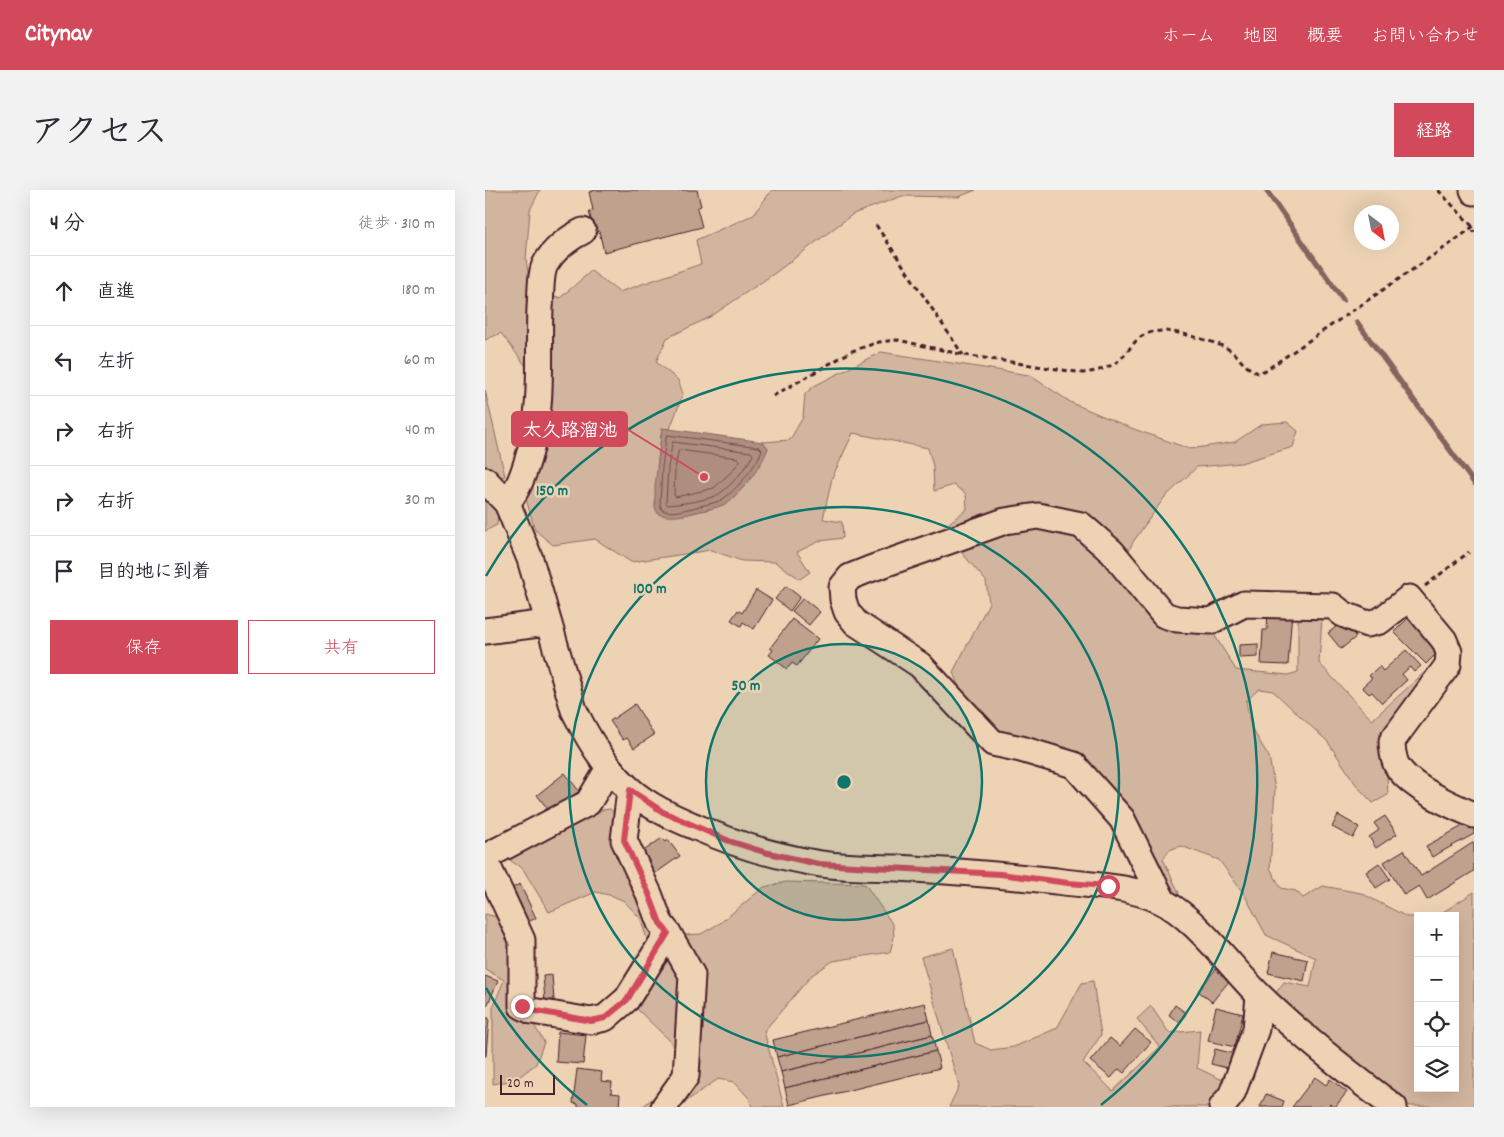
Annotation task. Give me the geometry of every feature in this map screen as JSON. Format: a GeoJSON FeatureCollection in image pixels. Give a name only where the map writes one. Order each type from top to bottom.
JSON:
{"type":"FeatureCollection","features":[{"type":"Feature","properties":{"kind":"street"},"geometry":{"type":"LineString","coordinates":[[507,503],[523,476],[534,437],[540,389],[541,285],[545,264],[560,246],[583,231]]}},
{"type":"Feature","properties":{"kind":"street"},"geometry":{"type":"LineString","coordinates":[[485,480],[507,503],[530,559],[547,623],[574,710],[583,730],[609,768],[630,790],[663,812],[729,841],[818,864],[1000,874],[1108,886],[1136,891],[1163,902],[1189,921],[1259,996],[1330,1060],[1394,1107]]}},
{"type":"Feature","properties":{"kind":"street"},"geometry":{"type":"LineString","coordinates":[[1163,902],[1122,818],[1074,765],[1021,748],[993,742],[920,665],[856,623],[847,612],[843,600],[842,586],[850,577],[1005,521],[1038,516],[1081,525],[1112,552],[1164,615],[1177,619],[1211,621],[1244,604],[1333,606],[1343,614],[1367,624],[1380,621],[1409,598],[1444,640],[1449,652],[1449,665],[1392,741],[1392,751],[1397,764],[1404,774],[1425,791],[1474,815]]}},
{"type":"Feature","properties":{"kind":"street"},"geometry":{"type":"LineString","coordinates":[[485,631],[547,623]]}},
{"type":"Feature","properties":{"kind":"street"},"geometry":{"type":"LineString","coordinates":[[609,768],[588,803],[485,859],[522,940],[522,1006],[532,1010],[591,1021],[605,1018],[627,1000],[668,933]]}},
{"type":"Feature","properties":{"kind":"street"},"geometry":{"type":"LineString","coordinates":[[630,790],[624,840],[660,923],[692,974],[686,1076],[664,1107]]}},
{"type":"Feature","properties":{"kind":"street"},"geometry":{"type":"LineString","coordinates":[[1222,1107],[1232,1094],[1256,1029],[1259,996]]}},
{"type":"Feature","properties":{"kind":"path"},"geometry":{"type":"LineString","coordinates":[[1438,190],[1474,226],[1474,233]]}},
{"type":"Feature","properties":{"kind":"path"},"geometry":{"type":"LineString","coordinates":[[877,225],[964,355]]}},
{"type":"Feature","properties":{"kind":"path"},"geometry":{"type":"LineString","coordinates":[[773,396],[851,352],[879,342],[898,340],[964,355],[1083,373],[1111,366],[1142,335],[1167,331],[1207,340],[1227,348],[1247,369],[1258,373],[1266,370],[1474,226]]}},
{"type":"Feature","properties":{"kind":"path"},"geometry":{"type":"LineString","coordinates":[[1409,598],[1469,552]]}},
{"type":"Feature","properties":{"kind":"shaded area"},"geometry":{"type":"Polygon","coordinates":[[[485,190],[540,190],[530,210],[526,259],[530,286],[560,298],[591,271],[619,292],[701,264],[696,240],[753,215],[772,190],[976,190],[958,197],[902,196],[853,214],[775,273],[710,317],[667,338],[656,362],[678,380],[683,394],[670,429],[662,429],[657,467],[683,515],[717,507],[736,495],[754,472],[768,448],[763,442],[790,440],[803,417],[805,394],[814,386],[881,352],[1029,375],[1072,403],[1131,428],[1190,449],[1235,442],[1262,424],[1287,422],[1298,431],[1293,447],[1241,463],[1197,467],[1164,498],[1133,542],[1128,553],[1128,580],[1212,631],[1236,670],[1288,675],[1298,672],[1298,609],[1322,618],[1319,663],[1372,720],[1437,661],[1385,733],[1388,795],[1373,803],[1357,786],[1328,742],[1273,691],[1259,689],[1246,701],[1251,727],[1269,757],[1275,789],[1270,868],[1281,888],[1296,891],[1303,898],[1323,886],[1361,893],[1407,917],[1414,917],[1414,1092],[1459,1092],[1459,912],[1443,912],[1474,892],[1474,1107],[1410,1106],[1302,1025],[1275,994],[1284,982],[1310,987],[1316,958],[1266,935],[1244,894],[1219,860],[1181,846],[1169,850],[1163,859],[1179,893],[1170,896],[1090,765],[1066,747],[1009,738],[963,698],[953,672],[989,603],[986,581],[955,545],[949,523],[967,509],[966,494],[954,485],[934,491],[933,466],[928,448],[853,433],[832,478],[823,519],[842,522],[843,538],[820,541],[797,552],[810,572],[800,579],[775,562],[742,561],[711,550],[631,562],[595,539],[553,545],[535,530],[526,499],[547,423],[549,397],[501,333],[485,340],[485,190]]]}},
{"type":"Feature","properties":{"kind":"shaded area"},"geometry":{"type":"Polygon","coordinates":[[[485,390],[505,476],[494,479],[485,470],[485,390]]]}},
{"type":"Feature","properties":{"kind":"shaded area"},"geometry":{"type":"Polygon","coordinates":[[[485,494],[498,511],[497,525],[485,531],[485,494]]]}},
{"type":"Feature","properties":{"kind":"shaded area"},"geometry":{"type":"Polygon","coordinates":[[[610,809],[622,821],[636,887],[685,935],[701,934],[720,923],[764,887],[786,882],[865,884],[893,925],[894,937],[890,952],[833,961],[812,975],[764,1031],[784,1107],[752,1107],[749,1098],[734,1082],[718,1079],[688,1100],[682,1107],[642,1107],[678,1078],[678,1059],[670,1041],[637,1009],[633,980],[648,942],[640,918],[624,901],[596,892],[549,912],[523,869],[505,857],[594,811],[610,809]]]}},
{"type":"Feature","properties":{"kind":"shaded area"},"geometry":{"type":"Polygon","coordinates":[[[485,914],[498,917],[512,938],[518,1009],[534,1025],[544,1042],[536,1064],[515,1080],[493,1084],[493,1007],[504,980],[485,969],[485,914]]]}},
{"type":"Feature","properties":{"kind":"shaded area"},"geometry":{"type":"Polygon","coordinates":[[[953,948],[975,1043],[991,1050],[1014,1047],[1057,1028],[1082,983],[1093,981],[1101,1035],[1083,1062],[1113,1091],[1160,1047],[1137,1019],[1151,1006],[1169,1033],[1200,1030],[1197,1068],[1225,1081],[1218,1107],[949,1107],[959,1086],[921,957],[953,948]]]}},
{"type":"Feature","properties":{"kind":"water"},"geometry":{"type":"Polygon","coordinates":[[[662,428],[763,442],[768,448],[750,480],[730,501],[716,508],[684,515],[662,515],[658,514],[655,507],[655,487],[662,428]]]}},
{"type":"Feature","properties":{"kind":"building"},"geometry":{"type":"Polygon","coordinates":[[[596,190],[697,190],[701,206],[697,208],[702,227],[604,252],[599,231],[594,233],[589,211],[593,210],[589,192],[596,190]]]}},
{"type":"Feature","properties":{"kind":"building"},"geometry":{"type":"Polygon","coordinates":[[[786,586],[800,597],[790,611],[775,599],[786,586]]]}},
{"type":"Feature","properties":{"kind":"building"},"geometry":{"type":"Polygon","coordinates":[[[756,590],[772,600],[754,629],[743,622],[741,626],[731,620],[738,610],[742,613],[756,590]]]}},
{"type":"Feature","properties":{"kind":"building"},"geometry":{"type":"Polygon","coordinates":[[[803,598],[820,612],[809,625],[792,611],[803,598]]]}},
{"type":"Feature","properties":{"kind":"building"},"geometry":{"type":"Polygon","coordinates":[[[1268,609],[1292,610],[1288,665],[1261,664],[1263,630],[1267,630],[1268,609]]]}},
{"type":"Feature","properties":{"kind":"building"},"geometry":{"type":"Polygon","coordinates":[[[1409,617],[1440,650],[1426,664],[1394,632],[1409,617]]]}},
{"type":"Feature","properties":{"kind":"building"},"geometry":{"type":"Polygon","coordinates":[[[792,619],[818,639],[797,666],[792,663],[787,669],[769,655],[773,650],[770,648],[792,619]]]}},
{"type":"Feature","properties":{"kind":"building"},"geometry":{"type":"Polygon","coordinates":[[[1344,621],[1356,637],[1341,649],[1328,633],[1344,621]]]}},
{"type":"Feature","properties":{"kind":"building"},"geometry":{"type":"Polygon","coordinates":[[[1258,644],[1258,657],[1239,658],[1239,645],[1258,644]]]}},
{"type":"Feature","properties":{"kind":"building"},"geometry":{"type":"Polygon","coordinates":[[[1406,650],[1421,666],[1414,672],[1410,667],[1402,674],[1407,680],[1382,703],[1372,692],[1369,694],[1362,687],[1372,678],[1369,676],[1379,666],[1383,671],[1406,650]]]}},
{"type":"Feature","properties":{"kind":"building"},"geometry":{"type":"Polygon","coordinates":[[[635,704],[654,735],[634,748],[627,738],[623,740],[610,721],[635,704]]]}},
{"type":"Feature","properties":{"kind":"building"},"geometry":{"type":"Polygon","coordinates":[[[565,773],[579,791],[551,813],[537,795],[565,773]]]}},
{"type":"Feature","properties":{"kind":"building"},"geometry":{"type":"Polygon","coordinates":[[[1338,815],[1359,827],[1353,838],[1332,827],[1338,815]]]}},
{"type":"Feature","properties":{"kind":"building"},"geometry":{"type":"Polygon","coordinates":[[[1385,816],[1397,834],[1376,848],[1369,837],[1379,830],[1374,823],[1385,816]]]}},
{"type":"Feature","properties":{"kind":"building"},"geometry":{"type":"Polygon","coordinates":[[[1470,822],[1474,828],[1474,834],[1432,857],[1426,846],[1470,822]]]}},
{"type":"Feature","properties":{"kind":"building"},"geometry":{"type":"Polygon","coordinates":[[[662,838],[666,842],[668,840],[680,856],[653,875],[638,855],[662,838]]]}},
{"type":"Feature","properties":{"kind":"building"},"geometry":{"type":"Polygon","coordinates":[[[1474,842],[1474,871],[1427,900],[1419,886],[1404,895],[1384,862],[1404,850],[1421,876],[1474,842]]]}},
{"type":"Feature","properties":{"kind":"building"},"geometry":{"type":"Polygon","coordinates":[[[1379,863],[1390,879],[1376,888],[1366,872],[1379,863]]]}},
{"type":"Feature","properties":{"kind":"building"},"geometry":{"type":"Polygon","coordinates":[[[520,884],[536,918],[526,923],[510,889],[520,884]]]}},
{"type":"Feature","properties":{"kind":"building"},"geometry":{"type":"Polygon","coordinates":[[[1273,952],[1308,960],[1304,981],[1268,973],[1273,952]]]}},
{"type":"Feature","properties":{"kind":"building"},"geometry":{"type":"Polygon","coordinates":[[[1216,969],[1230,980],[1212,1002],[1198,991],[1216,969]]]}},
{"type":"Feature","properties":{"kind":"building"},"geometry":{"type":"Polygon","coordinates":[[[552,975],[554,1000],[545,1001],[543,976],[552,975]]]}},
{"type":"Feature","properties":{"kind":"building"},"geometry":{"type":"Polygon","coordinates":[[[485,976],[498,981],[487,1006],[485,1006],[485,976]]]}},
{"type":"Feature","properties":{"kind":"building"},"geometry":{"type":"Polygon","coordinates":[[[925,1003],[929,1020],[777,1057],[773,1040],[925,1003]]]}},
{"type":"Feature","properties":{"kind":"building"},"geometry":{"type":"Polygon","coordinates":[[[1175,1005],[1186,1013],[1180,1023],[1169,1015],[1175,1005]]]}},
{"type":"Feature","properties":{"kind":"building"},"geometry":{"type":"Polygon","coordinates":[[[1216,1007],[1243,1014],[1235,1047],[1208,1041],[1216,1007]]]}},
{"type":"Feature","properties":{"kind":"building"},"geometry":{"type":"Polygon","coordinates":[[[485,1018],[489,1018],[486,1056],[485,1056],[485,1018]]]}},
{"type":"Feature","properties":{"kind":"building"},"geometry":{"type":"Polygon","coordinates":[[[929,1020],[932,1035],[781,1072],[777,1057],[929,1020]]]}},
{"type":"Feature","properties":{"kind":"building"},"geometry":{"type":"Polygon","coordinates":[[[1135,1029],[1151,1042],[1124,1073],[1119,1069],[1111,1078],[1090,1061],[1110,1038],[1120,1046],[1135,1029]]]}},
{"type":"Feature","properties":{"kind":"building"},"geometry":{"type":"Polygon","coordinates":[[[558,1032],[586,1035],[583,1064],[556,1062],[558,1032]]]}},
{"type":"Feature","properties":{"kind":"building"},"geometry":{"type":"Polygon","coordinates":[[[932,1035],[936,1051],[785,1088],[781,1072],[932,1035]]]}},
{"type":"Feature","properties":{"kind":"building"},"geometry":{"type":"Polygon","coordinates":[[[1215,1049],[1235,1054],[1231,1069],[1211,1064],[1215,1049]]]}},
{"type":"Feature","properties":{"kind":"building"},"geometry":{"type":"Polygon","coordinates":[[[936,1051],[940,1068],[789,1105],[785,1088],[936,1051]]]}},
{"type":"Feature","properties":{"kind":"building"},"geometry":{"type":"Polygon","coordinates":[[[577,1069],[602,1072],[601,1081],[612,1082],[611,1093],[620,1094],[619,1107],[578,1107],[578,1104],[573,1103],[577,1069]]]}},
{"type":"Feature","properties":{"kind":"building"},"geometry":{"type":"Polygon","coordinates":[[[1315,1077],[1326,1085],[1330,1079],[1347,1092],[1335,1107],[1330,1104],[1328,1107],[1292,1107],[1315,1077]]]}},
{"type":"Feature","properties":{"kind":"building"},"geometry":{"type":"Polygon","coordinates":[[[1266,1094],[1284,1101],[1282,1107],[1260,1107],[1266,1094]]]}},
{"type":"Feature","properties":{"kind":"waterway"},"geometry":{"type":"LineString","coordinates":[[1266,190],[1343,300]]}},
{"type":"Feature","properties":{"kind":"waterway"},"geometry":{"type":"LineString","coordinates":[[1357,322],[1474,483]]}},
{"type":"Feature","properties":{"kind":"place","name":"太久路溜池"},"geometry":{"type":"Point","coordinates":[704,477]}},
{"type":"Feature","properties":{"kind":"route"},"geometry":{"type":"LineString","coordinates":[[522,1006],[532,1010],[591,1021],[605,1018],[627,1000],[668,933],[660,923],[624,840],[630,790],[663,812],[729,841],[764,852],[818,864],[1000,874],[1108,886]]}}]}
